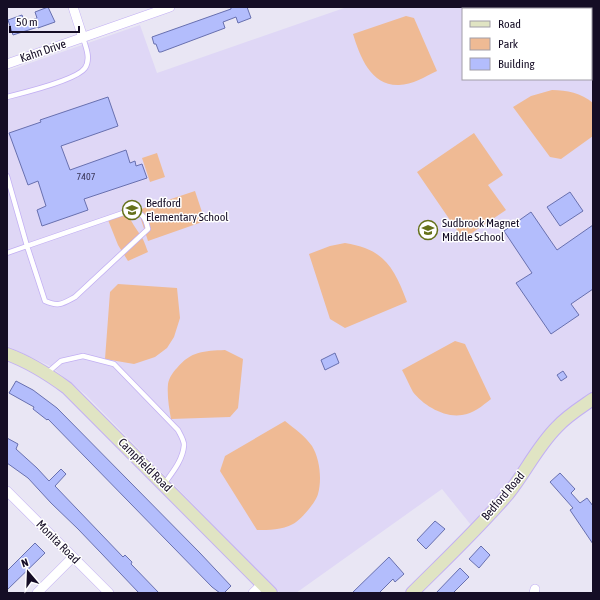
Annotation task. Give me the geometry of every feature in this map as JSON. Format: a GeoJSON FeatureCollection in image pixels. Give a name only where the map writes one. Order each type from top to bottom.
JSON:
{"type":"FeatureCollection","features":[{"type":"Feature","properties":{"kind":"street"},"geometry":{"type":"LineString","coordinates":[[73,7],[83,38]]}},
{"type":"Feature","properties":{"kind":"street","name":"Kahn Drive"},"geometry":{"type":"LineString","coordinates":[[7,64],[170,7]]}},
{"type":"Feature","properties":{"kind":"street","name":"Campfield Road"},"geometry":{"type":"LineString","coordinates":[[7,354],[21,359],[47,373],[67,388],[271,593]]}},
{"type":"Feature","properties":{"kind":"street","name":"Bedford Road"},"geometry":{"type":"LineString","coordinates":[[412,593],[473,532],[508,493],[557,427],[593,399]]}},
{"type":"Feature","properties":{"kind":"street","name":"Monita Road"},"geometry":{"type":"LineString","coordinates":[[7,491],[109,593]]}},
{"type":"Feature","properties":{"kind":"street"},"geometry":{"type":"LineString","coordinates":[[37,593],[74,557]]}},
{"type":"Feature","properties":{"kind":"street"},"geometry":{"type":"LineString","coordinates":[[252,593],[262,584]]}},
{"type":"Feature","properties":{"kind":"lane"},"geometry":{"type":"LineString","coordinates":[[7,98],[73,77],[85,68],[88,56],[83,38]]}},
{"type":"Feature","properties":{"kind":"lane"},"geometry":{"type":"LineString","coordinates":[[7,176],[27,246],[45,301],[55,305],[64,303],[75,297],[148,229],[146,219],[139,213],[129,211],[27,246],[7,253]]}},
{"type":"Feature","properties":{"kind":"lane"},"geometry":{"type":"LineString","coordinates":[[47,373],[61,362],[83,356],[114,364],[178,430],[184,444],[182,455],[176,467],[164,484]]}},
{"type":"Feature","properties":{"kind":"shaded area","name":"Sudbrook Magnet Middle School"},"geometry":{"type":"Polygon","coordinates":[[[347,7],[593,7],[593,394],[553,422],[541,436],[517,473],[490,507],[471,525],[442,489],[296,593],[280,593],[86,395],[50,366],[7,346],[7,71],[140,25],[157,73],[347,7]]]}},
{"type":"Feature","properties":{"kind":"green space"},"geometry":{"type":"Polygon","coordinates":[[[406,16],[414,18],[437,71],[409,84],[389,84],[381,81],[368,68],[359,52],[353,34],[406,16]]]}},
{"type":"Feature","properties":{"kind":"green space"},"geometry":{"type":"Polygon","coordinates":[[[552,90],[574,93],[593,103],[593,136],[561,159],[550,157],[513,107],[531,96],[552,90]]]}},
{"type":"Feature","properties":{"kind":"green space"},"geometry":{"type":"Polygon","coordinates":[[[474,133],[503,175],[488,185],[506,210],[463,239],[417,172],[474,133]]]}},
{"type":"Feature","properties":{"kind":"green space"},"geometry":{"type":"Polygon","coordinates":[[[157,153],[165,177],[150,182],[142,158],[157,153]]]}},
{"type":"Feature","properties":{"kind":"green space"},"geometry":{"type":"Polygon","coordinates":[[[195,191],[205,221],[148,241],[138,210],[195,191]]]}},
{"type":"Feature","properties":{"kind":"green space"},"geometry":{"type":"Polygon","coordinates":[[[127,213],[143,239],[148,252],[128,261],[118,245],[108,220],[127,213]]]}},
{"type":"Feature","properties":{"kind":"green space"},"geometry":{"type":"Polygon","coordinates":[[[345,243],[369,250],[386,262],[397,279],[407,302],[345,328],[330,319],[309,254],[330,246],[345,243]]]}},
{"type":"Feature","properties":{"kind":"green space"},"geometry":{"type":"Polygon","coordinates":[[[118,284],[177,288],[180,318],[174,337],[167,348],[155,357],[134,364],[105,359],[110,292],[118,284]]]}},
{"type":"Feature","properties":{"kind":"green space"},"geometry":{"type":"Polygon","coordinates":[[[455,341],[465,344],[491,399],[470,413],[462,415],[448,414],[434,410],[422,402],[413,392],[402,370],[455,341]]]}},
{"type":"Feature","properties":{"kind":"green space"},"geometry":{"type":"Polygon","coordinates":[[[225,350],[243,359],[238,408],[230,417],[171,419],[168,384],[174,371],[182,362],[193,355],[204,352],[225,350]]]}},
{"type":"Feature","properties":{"kind":"green space"},"geometry":{"type":"Polygon","coordinates":[[[285,421],[306,439],[315,451],[320,470],[318,494],[308,510],[293,524],[280,529],[257,530],[220,471],[225,456],[285,421]]]}},
{"type":"Feature","properties":{"kind":"building"},"geometry":{"type":"Polygon","coordinates":[[[48,7],[55,22],[13,35],[8,20],[22,15],[25,23],[37,18],[35,12],[48,7]]]}},
{"type":"Feature","properties":{"kind":"building"},"geometry":{"type":"Polygon","coordinates":[[[231,7],[247,7],[251,18],[238,23],[236,17],[223,22],[225,28],[161,52],[159,52],[156,44],[154,44],[152,37],[231,9],[231,7]]]}},
{"type":"Feature","properties":{"kind":"building"},"geometry":{"type":"Polygon","coordinates":[[[108,97],[118,126],[61,146],[70,170],[126,150],[130,163],[135,161],[136,166],[142,164],[147,178],[84,199],[88,210],[42,226],[37,210],[46,206],[38,181],[28,185],[9,133],[41,122],[40,120],[108,97]]]}},
{"type":"Feature","properties":{"kind":"building"},"geometry":{"type":"Polygon","coordinates":[[[570,192],[583,211],[560,226],[547,207],[570,192]]]}},
{"type":"Feature","properties":{"kind":"building"},"geometry":{"type":"Polygon","coordinates":[[[531,212],[557,250],[593,225],[593,289],[571,304],[579,315],[551,334],[516,283],[532,273],[504,231],[531,212]]]}},
{"type":"Feature","properties":{"kind":"building"},"geometry":{"type":"Polygon","coordinates":[[[335,353],[339,363],[325,370],[321,360],[335,353]]]}},
{"type":"Feature","properties":{"kind":"building"},"geometry":{"type":"Polygon","coordinates":[[[563,371],[567,377],[561,381],[557,375],[563,371]]]}},
{"type":"Feature","properties":{"kind":"building"},"geometry":{"type":"Polygon","coordinates":[[[16,381],[33,390],[57,408],[231,586],[224,593],[220,593],[212,587],[48,419],[47,420],[33,409],[34,407],[9,393],[16,381]]]}},
{"type":"Feature","properties":{"kind":"building"},"geometry":{"type":"Polygon","coordinates":[[[7,438],[18,444],[16,449],[49,481],[61,469],[66,474],[55,486],[123,557],[125,555],[132,562],[131,564],[159,593],[139,593],[28,478],[7,463],[7,438]]]}},
{"type":"Feature","properties":{"kind":"building"},"geometry":{"type":"Polygon","coordinates":[[[560,473],[575,489],[571,493],[580,503],[587,498],[593,506],[593,544],[570,510],[573,508],[550,482],[560,473]]]}},
{"type":"Feature","properties":{"kind":"building"},"geometry":{"type":"Polygon","coordinates":[[[435,521],[445,529],[426,549],[417,540],[435,521]]]}},
{"type":"Feature","properties":{"kind":"building"},"geometry":{"type":"Polygon","coordinates":[[[35,543],[45,553],[7,590],[7,571],[35,543]]]}},
{"type":"Feature","properties":{"kind":"building"},"geometry":{"type":"Polygon","coordinates":[[[481,546],[490,555],[479,568],[469,559],[481,546]]]}},
{"type":"Feature","properties":{"kind":"building"},"geometry":{"type":"Polygon","coordinates":[[[389,557],[404,574],[395,582],[393,579],[379,593],[352,593],[389,557]]]}},
{"type":"Feature","properties":{"kind":"building"},"geometry":{"type":"Polygon","coordinates":[[[460,568],[469,577],[453,593],[436,593],[460,568]]]}},
{"type":"Feature","properties":{"kind":"place","name":"Bedford Elementary School"},"geometry":{"type":"Point","coordinates":[132,210]}},
{"type":"Feature","properties":{"kind":"place","name":"Sudbrook Magnet Middle School"},"geometry":{"type":"Point","coordinates":[428,230]}}]}
